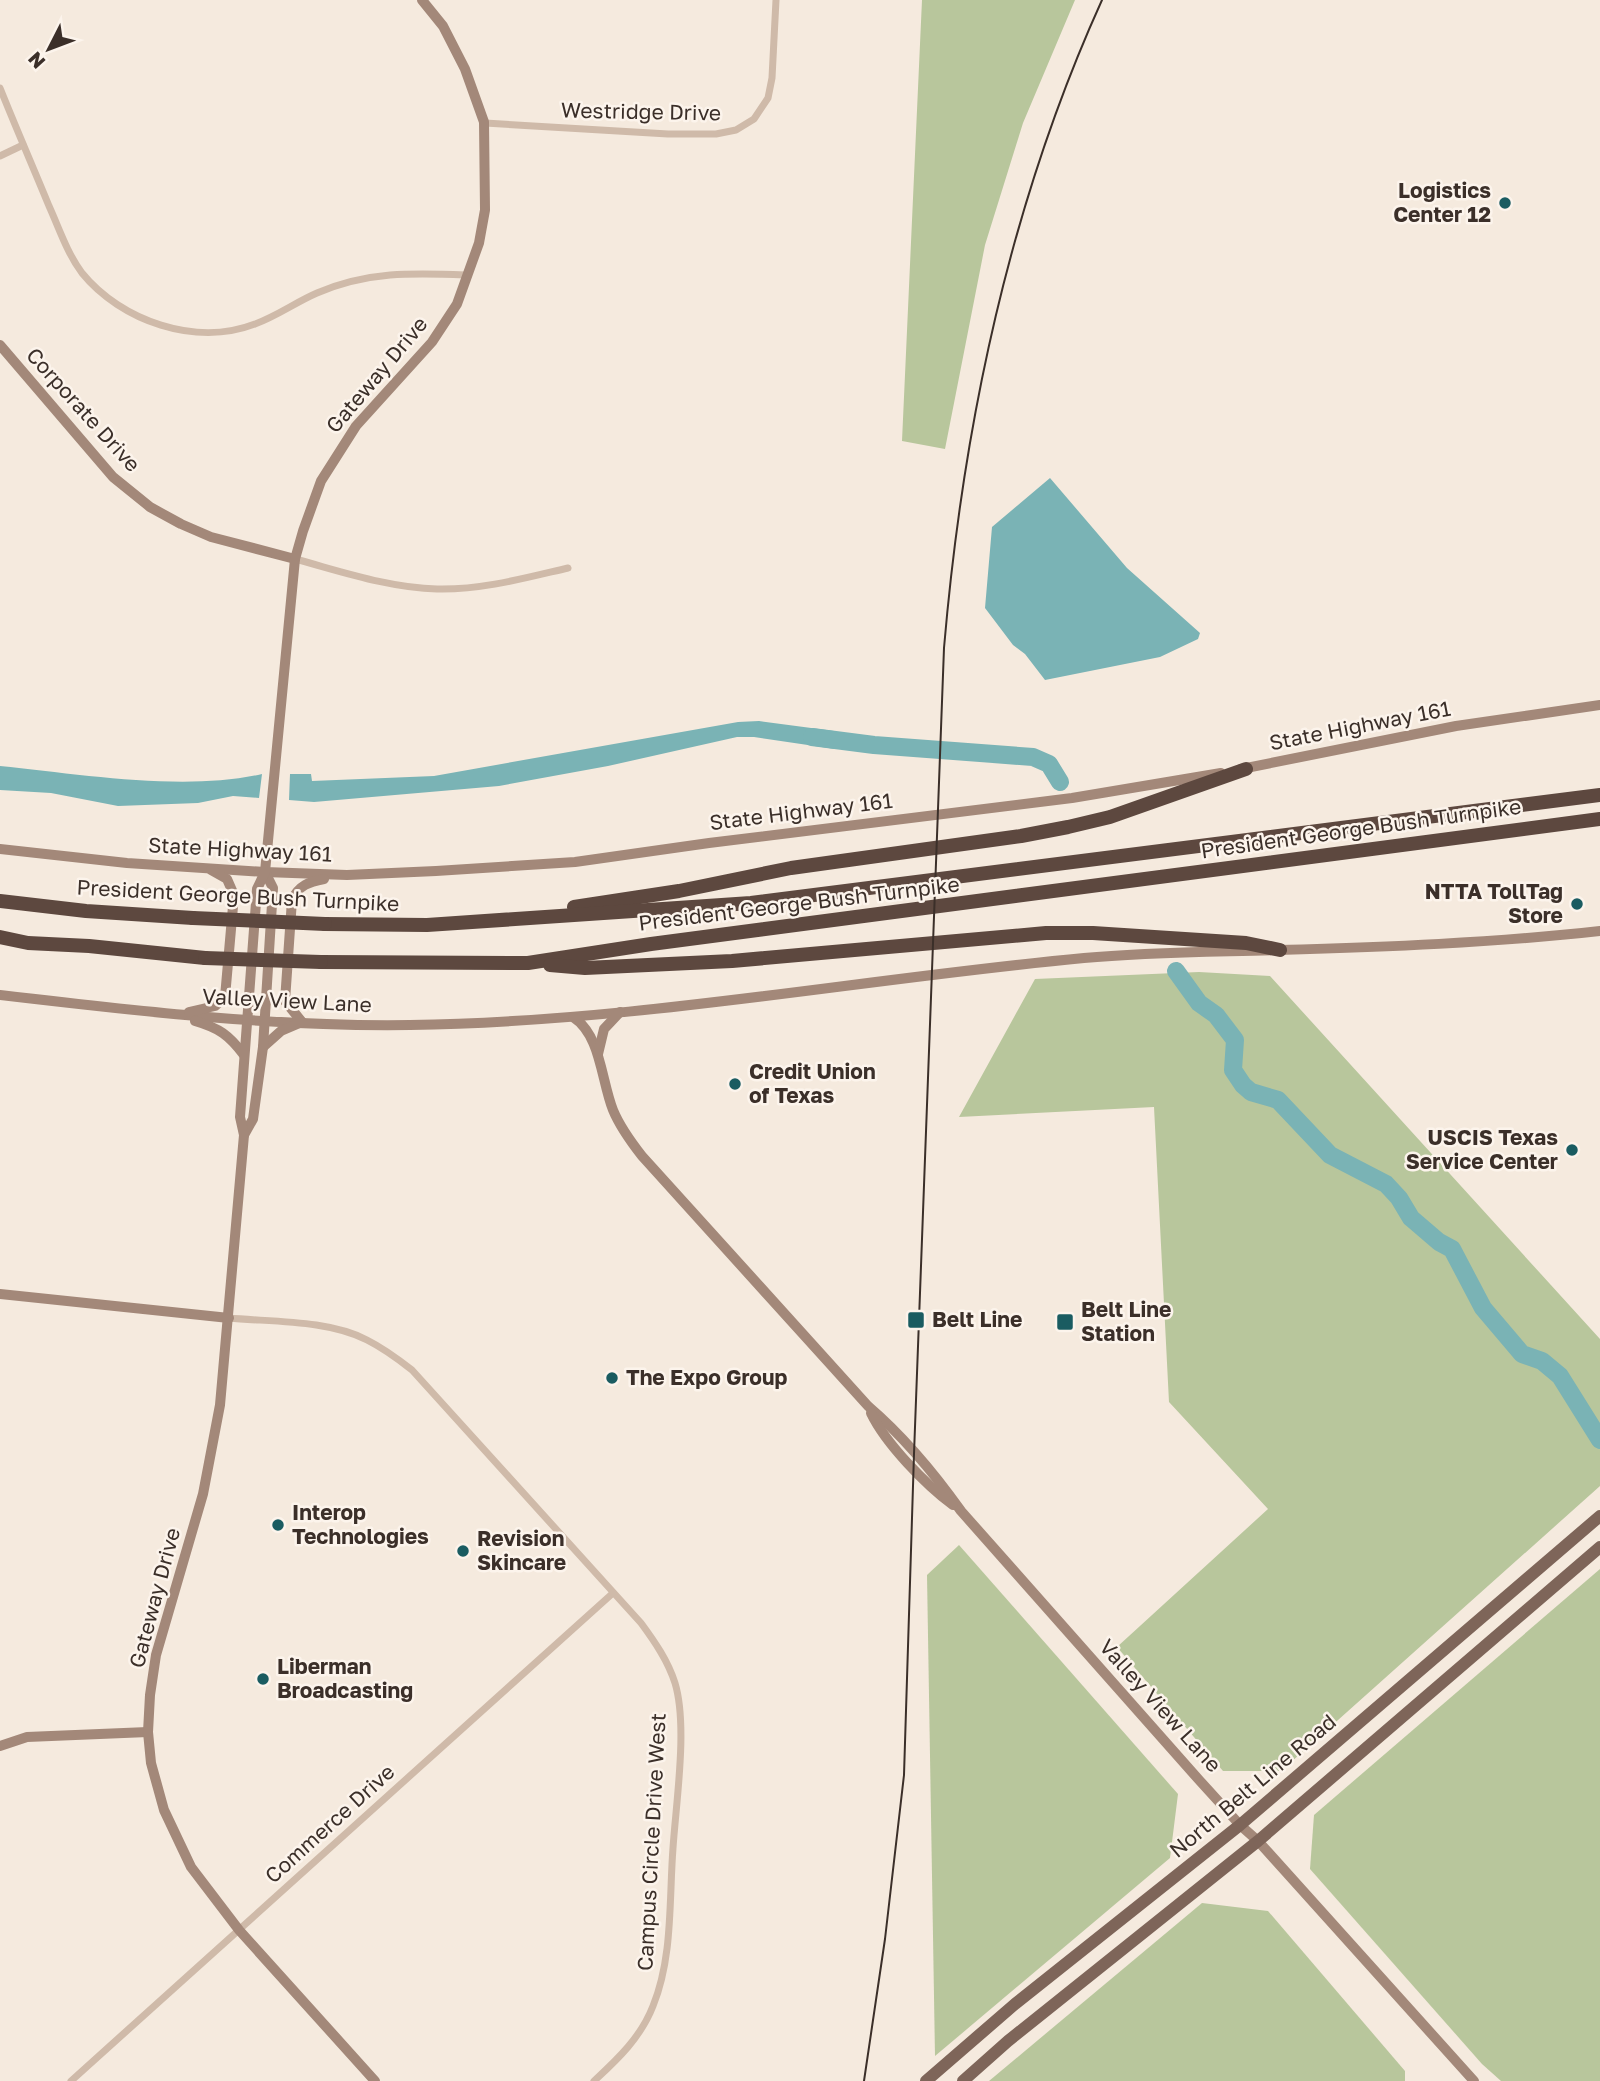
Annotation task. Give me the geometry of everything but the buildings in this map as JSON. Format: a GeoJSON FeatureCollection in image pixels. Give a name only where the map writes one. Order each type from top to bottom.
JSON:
{"type":"FeatureCollection","features":[{"type":"Feature","properties":{"kind":"highway"},"geometry":{"type":"LineString","coordinates":[[511,920],[540,911],[645,897],[791,868],[1045,831],[1110,817],[1246,769]]}},
{"type":"Feature","properties":{"kind":"highway","name":"President George Bush Turnpike"},"geometry":{"type":"LineString","coordinates":[[0,901],[86,911],[325,924],[427,925],[511,920],[751,903],[1600,795]]}},
{"type":"Feature","properties":{"kind":"highway","name":"President George Bush Turnpike"},"geometry":{"type":"LineString","coordinates":[[0,940],[205,958],[321,962],[528,963],[650,944],[1600,819]]}},
{"type":"Feature","properties":{"kind":"highway"},"geometry":{"type":"LineString","coordinates":[[528,963],[585,968],[732,961],[1055,933],[1246,943],[1280,950]]}},
{"type":"Feature","properties":{"kind":"main road","name":"Gateway Drive"},"geometry":{"type":"LineString","coordinates":[[375,2081],[239,1930],[191,1867],[164,1810],[151,1763],[148,1732],[156,1655],[204,1494],[220,1405],[244,1135],[240,1117],[257,888],[265,872],[295,559],[321,481],[337,454],[356,426],[432,342],[457,303],[479,243],[485,209],[485,123],[466,69],[443,26],[422,0]]}},
{"type":"Feature","properties":{"kind":"main road","name":"Corporate Drive"},"geometry":{"type":"LineString","coordinates":[[0,345],[113,477],[150,506],[211,537],[295,559]]}},
{"type":"Feature","properties":{"kind":"main road","name":"State Highway 161"},"geometry":{"type":"LineString","coordinates":[[0,849],[127,863],[347,875],[575,862],[1072,798],[1246,769],[1456,726],[1600,705]]}},
{"type":"Feature","properties":{"kind":"main road"},"geometry":{"type":"LineString","coordinates":[[176,1015],[215,1006],[225,997],[234,895],[227,879],[208,868]]}},
{"type":"Feature","properties":{"kind":"main road","name":"Gateway Drive"},"geometry":{"type":"LineString","coordinates":[[244,1135],[253,1119],[266,1020],[273,888],[265,872]]}},
{"type":"Feature","properties":{"kind":"main road"},"geometry":{"type":"LineString","coordinates":[[263,1047],[281,1031],[302,1022],[285,1001],[292,900],[307,882],[347,875]]}},
{"type":"Feature","properties":{"kind":"main road"},"geometry":{"type":"LineString","coordinates":[[573,1017],[1073,960],[1459,943],[1600,931]]}},
{"type":"Feature","properties":{"kind":"main road","name":"Valley View Lane"},"geometry":{"type":"LineString","coordinates":[[0,995],[176,1015],[302,1022],[410,1025],[573,1017],[589,1033],[614,1112],[633,1144],[868,1406],[942,1484],[961,1511],[1240,1825],[1258,1841],[1474,2081]]}},
{"type":"Feature","properties":{"kind":"main road"},"geometry":{"type":"LineString","coordinates":[[597,1054],[604,1029],[620,1012]]}},
{"type":"Feature","properties":{"kind":"main road"},"geometry":{"type":"LineString","coordinates":[[176,1015],[217,1027],[234,1041],[244,1055]]}},
{"type":"Feature","properties":{"kind":"main road"},"geometry":{"type":"LineString","coordinates":[[0,1294],[229,1318]]}},
{"type":"Feature","properties":{"kind":"main road","name":"North Belt Line Road"},"geometry":{"type":"LineString","coordinates":[[926,2081],[1015,2004],[1240,1825],[1600,1516]]}},
{"type":"Feature","properties":{"kind":"main road","name":"North Belt Line Road"},"geometry":{"type":"LineString","coordinates":[[963,2081],[1258,1841],[1600,1547]]}},
{"type":"Feature","properties":{"kind":"main road"},"geometry":{"type":"LineString","coordinates":[[0,1745],[27,1737],[148,1732]]}},
{"type":"Feature","properties":{"kind":"street","name":"Westridge Drive"},"geometry":{"type":"LineString","coordinates":[[485,123],[668,134],[716,134],[736,130],[754,119],[768,98],[772,78],[776,0]]}},
{"type":"Feature","properties":{"kind":"street"},"geometry":{"type":"LineString","coordinates":[[0,89],[67,247],[83,273],[113,301],[153,323],[179,330],[234,330],[255,324],[318,293],[370,276],[405,273],[468,275]]}},
{"type":"Feature","properties":{"kind":"street"},"geometry":{"type":"LineString","coordinates":[[0,156],[23,145]]}},
{"type":"Feature","properties":{"kind":"street"},"geometry":{"type":"LineString","coordinates":[[295,559],[363,577],[436,589],[503,584],[568,568]]}},
{"type":"Feature","properties":{"kind":"street","name":"Campus Circle Drive West"},"geometry":{"type":"LineString","coordinates":[[229,1318],[324,1327],[357,1336],[387,1351],[412,1370],[641,1623],[667,1661],[676,1685],[680,1735],[667,1958],[653,2006],[638,2035],[617,2061],[594,2081]]}},
{"type":"Feature","properties":{"kind":"street","name":"Commerce Drive"},"geometry":{"type":"LineString","coordinates":[[71,2081],[613,1593]]}},
{"type":"Feature","properties":{"kind":"green space"},"geometry":{"type":"Polygon","coordinates":[[[922,0],[1075,0],[1023,123],[985,245],[945,449],[902,441],[922,0]]]}},
{"type":"Feature","properties":{"kind":"green space"},"geometry":{"type":"Polygon","coordinates":[[[1199,972],[1270,976],[1600,1339],[1600,1486],[1281,1771],[1223,1771],[1117,1647],[1268,1509],[1169,1402],[1154,1107],[959,1117],[1035,979],[1199,972]]]}},
{"type":"Feature","properties":{"kind":"green space"},"geometry":{"type":"Polygon","coordinates":[[[959,1545],[1178,1794],[1170,1858],[935,2056],[927,1575],[959,1545]]]}},
{"type":"Feature","properties":{"kind":"green space"},"geometry":{"type":"Polygon","coordinates":[[[1600,1569],[1600,2081],[1501,2081],[1482,2064],[1310,1869],[1314,1815],[1600,1569]]]}},
{"type":"Feature","properties":{"kind":"green space"},"geometry":{"type":"Polygon","coordinates":[[[1202,1903],[1268,1911],[1405,2071],[1405,2081],[989,2081],[1202,1903]]]}},
{"type":"Feature","properties":{"kind":"water"},"geometry":{"type":"Polygon","coordinates":[[[1050,478],[1127,568],[1200,633],[1198,639],[1160,657],[1045,680],[1025,654],[1013,645],[985,608],[992,527],[1050,478]]]}},
{"type":"Feature","properties":{"kind":"water"},"geometry":{"type":"Polygon","coordinates":[[[759,721],[834,731],[835,749],[737,737],[608,766],[499,786],[314,802],[289,800],[290,774],[311,774],[312,781],[434,776],[738,722],[759,721]]]}},
{"type":"Feature","properties":{"kind":"water"},"geometry":{"type":"Polygon","coordinates":[[[0,766],[132,780],[199,781],[262,774],[259,798],[233,796],[198,803],[118,806],[51,793],[0,790],[0,766]]]}},
{"type":"Feature","properties":{"kind":"waterway"},"geometry":{"type":"LineString","coordinates":[[812,737],[874,745],[1033,757],[1049,764],[1060,782]]}},
{"type":"Feature","properties":{"kind":"waterway"},"geometry":{"type":"LineString","coordinates":[[1176,971],[1199,1003],[1216,1015],[1235,1040],[1233,1070],[1243,1085],[1251,1092],[1278,1100],[1330,1155],[1386,1184],[1399,1198],[1411,1218],[1439,1242],[1452,1249],[1483,1308],[1522,1354],[1542,1361],[1560,1376],[1600,1440]]}},
{"type":"Feature","properties":{"kind":"tram line"},"geometry":{"type":"LineString","coordinates":[[864,2081],[885,1939],[904,1775],[944,648],[952,565],[978,399],[1016,236],[1069,78],[1102,0]]}},
{"type":"Feature","properties":{"kind":"place","name":"Logistics Center 12"},"geometry":{"type":"Point","coordinates":[1505,203]}},
{"type":"Feature","properties":{"kind":"place","name":"NTTA TollTag Store"},"geometry":{"type":"Point","coordinates":[1577,904]}},
{"type":"Feature","properties":{"kind":"place","name":"Credit Union of Texas"},"geometry":{"type":"Point","coordinates":[735,1084]}},
{"type":"Feature","properties":{"kind":"place","name":"USCIS Texas Service Center"},"geometry":{"type":"Point","coordinates":[1572,1150]}},
{"type":"Feature","properties":{"kind":"place","name":"Belt Line"},"geometry":{"type":"Point","coordinates":[916,1320]}},
{"type":"Feature","properties":{"kind":"place","name":"Belt Line Station"},"geometry":{"type":"Point","coordinates":[1065,1322]}},
{"type":"Feature","properties":{"kind":"place","name":"The Expo Group"},"geometry":{"type":"Point","coordinates":[612,1378]}},
{"type":"Feature","properties":{"kind":"place","name":"Interop Technologies"},"geometry":{"type":"Point","coordinates":[278,1525]}},
{"type":"Feature","properties":{"kind":"place","name":"Revision Skincare"},"geometry":{"type":"Point","coordinates":[463,1551]}},
{"type":"Feature","properties":{"kind":"place","name":"Liberman Broadcasting"},"geometry":{"type":"Point","coordinates":[263,1679]}}]}
